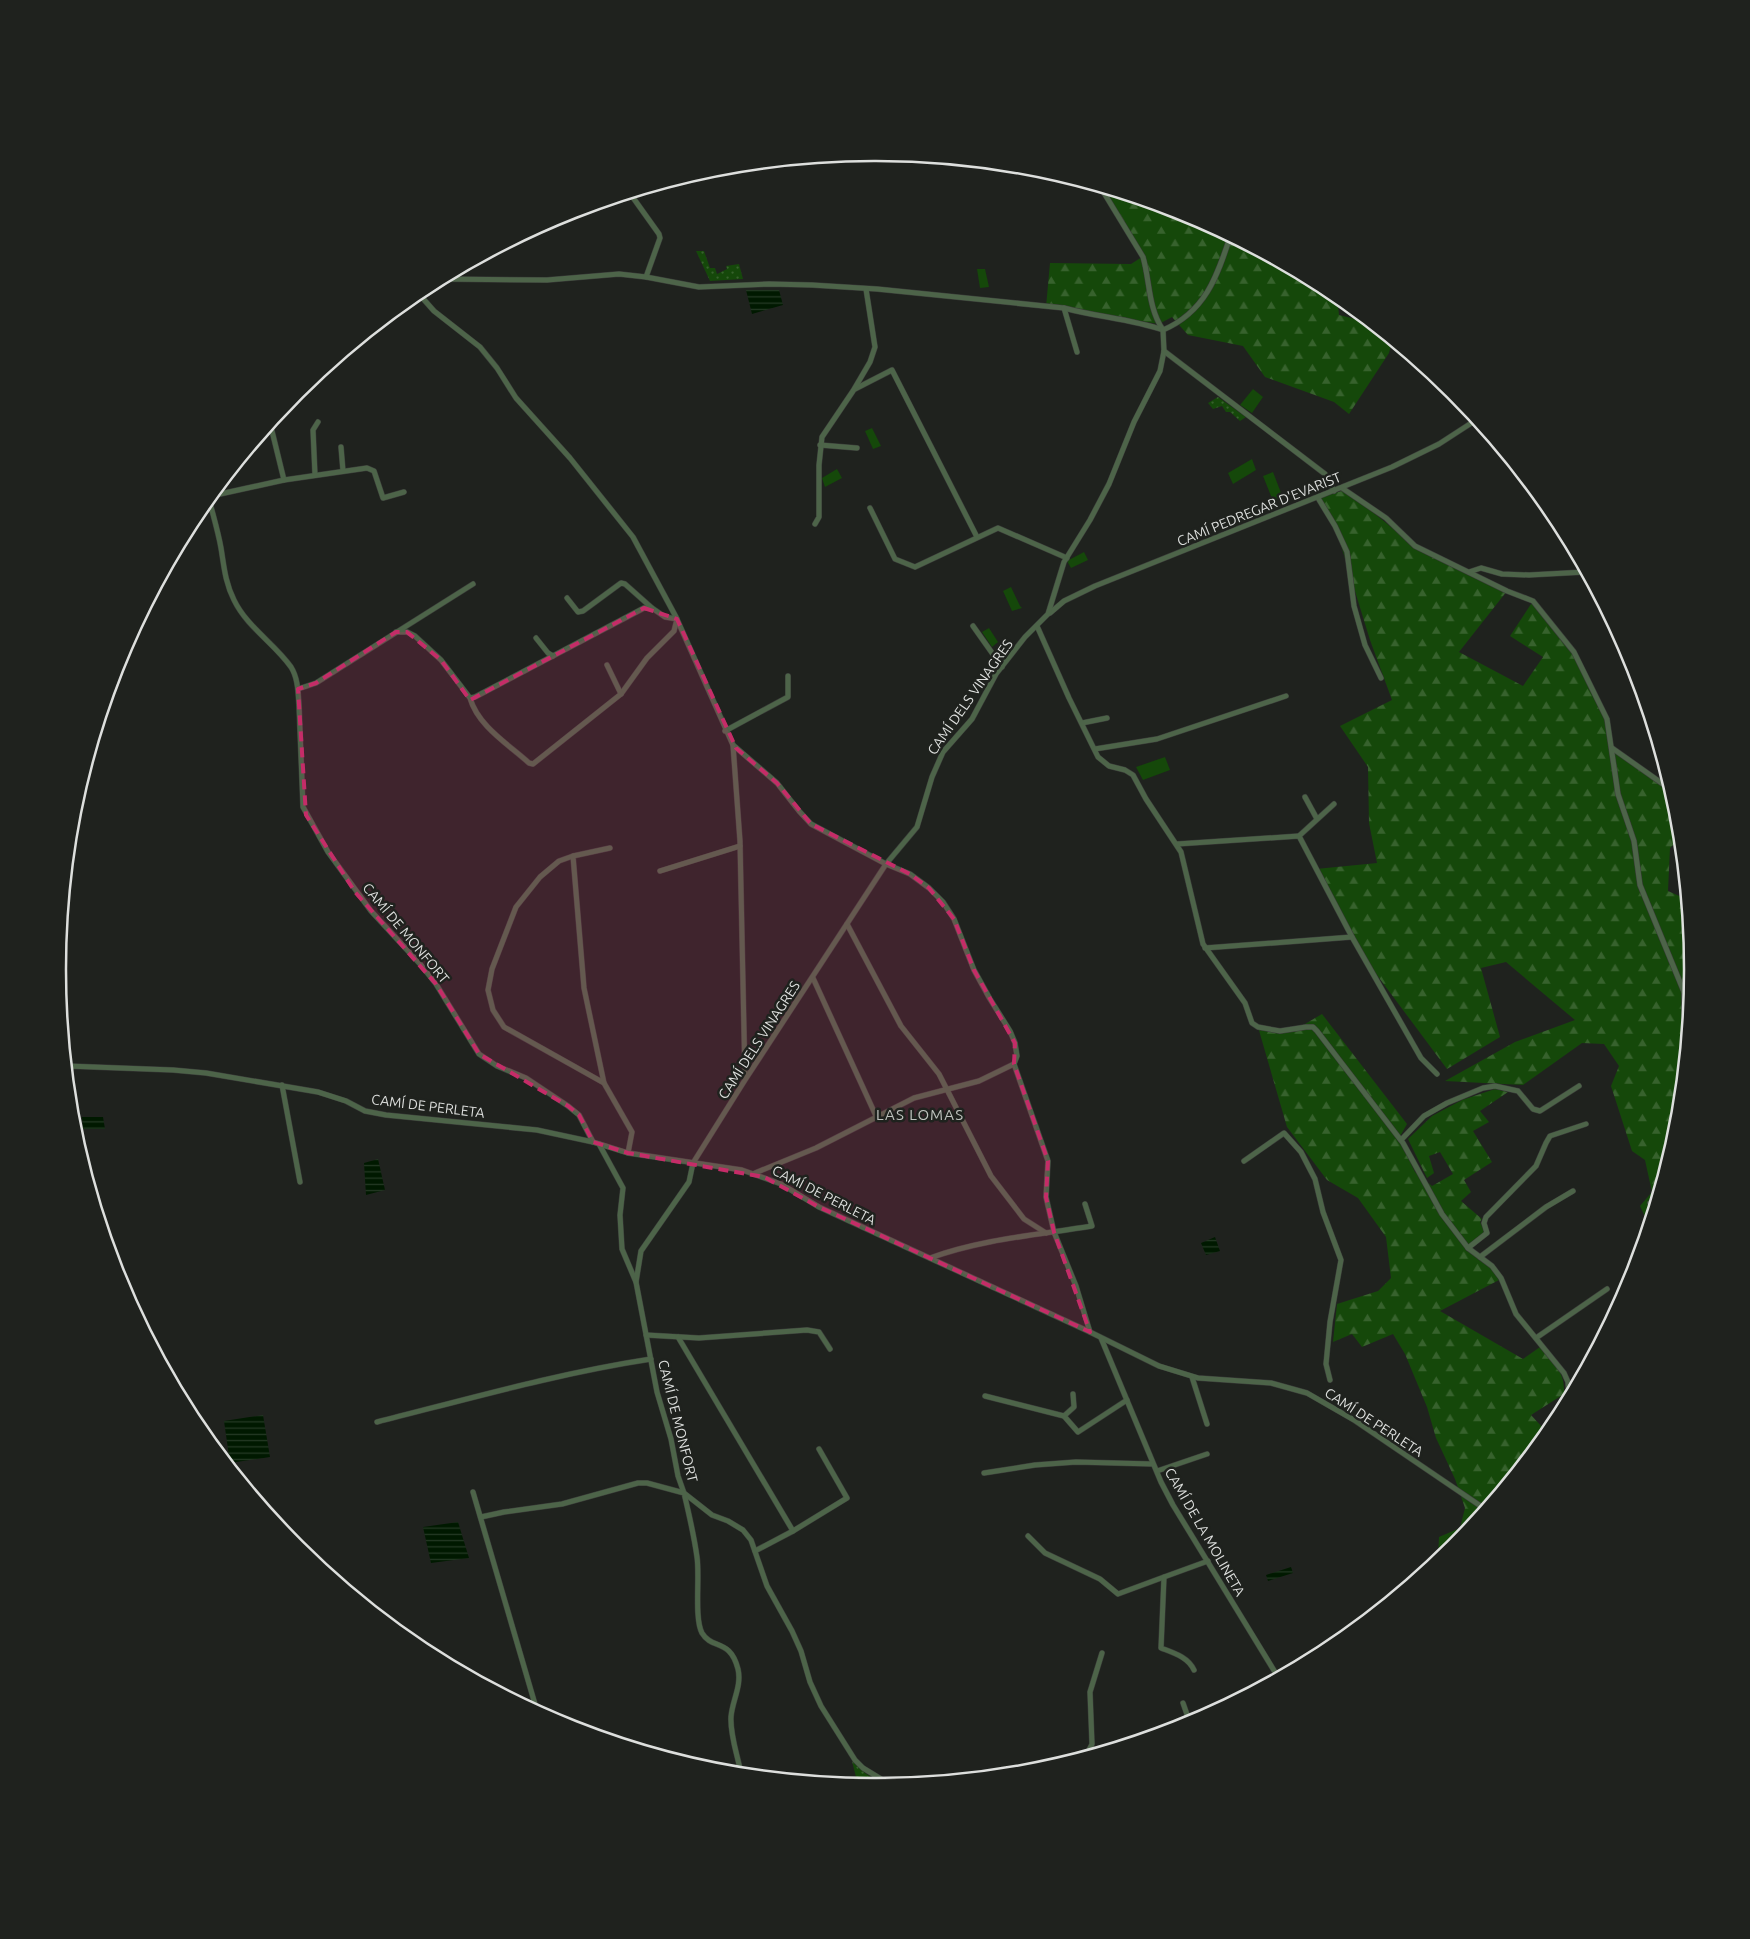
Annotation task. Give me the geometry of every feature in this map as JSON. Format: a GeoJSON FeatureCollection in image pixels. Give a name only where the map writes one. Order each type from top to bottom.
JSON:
{"type":"FeatureCollection","features":[{"type":"Feature","properties":{"kind":"street"},"geometry":{"type":"LineString","coordinates":[[1106,195],[1143,257],[1152,305],[1158,324],[1163,330]]}},
{"type":"Feature","properties":{"kind":"street"},"geometry":{"type":"LineString","coordinates":[[634,198],[660,238],[646,277]]}},
{"type":"Feature","properties":{"kind":"street"},"geometry":{"type":"LineString","coordinates":[[455,279],[547,280],[619,274],[699,287],[769,284],[866,289],[1064,308],[1163,330],[1191,314],[1204,300],[1214,281],[1228,242]]}},
{"type":"Feature","properties":{"kind":"street"},"geometry":{"type":"LineString","coordinates":[[815,524],[819,517],[820,445],[822,437],[870,362],[875,347],[866,289]]}},
{"type":"Feature","properties":{"kind":"street"},"geometry":{"type":"LineString","coordinates":[[424,299],[434,311],[480,347],[497,368],[516,398],[570,458],[623,525],[645,559],[677,619],[725,731],[733,745],[777,783],[811,824],[886,864],[910,874],[929,888],[943,902],[954,919],[974,970],[1010,1031],[1015,1043],[1017,1056],[1014,1064],[1048,1161],[1046,1197],[1054,1232],[1076,1286],[1090,1332]]}},
{"type":"Feature","properties":{"kind":"street"},"geometry":{"type":"LineString","coordinates":[[1064,308],[1077,352]]}},
{"type":"Feature","properties":{"kind":"street","name":"CAMÍ DELS VINAGRES"},"geometry":{"type":"LineString","coordinates":[[636,1282],[641,1251],[689,1182],[693,1162],[886,864],[917,827],[932,777],[943,752],[972,719],[1002,667],[1025,637],[1048,614],[1066,558],[1090,520],[1109,484],[1134,422],[1160,371],[1164,351],[1163,330]]}},
{"type":"Feature","properties":{"kind":"street"},"geometry":{"type":"LineString","coordinates":[[1164,351],[1325,474],[1334,491]]}},
{"type":"Feature","properties":{"kind":"street"},"geometry":{"type":"LineString","coordinates":[[854,389],[892,370],[977,537]]}},
{"type":"Feature","properties":{"kind":"street"},"geometry":{"type":"LineString","coordinates":[[315,475],[313,430],[318,422]]}},
{"type":"Feature","properties":{"kind":"street","name":"CAMÍ PEDREGAR D'EVARIST"},"geometry":{"type":"LineString","coordinates":[[1048,614],[1064,602],[1095,586],[1392,467],[1431,449],[1471,423]]}},
{"type":"Feature","properties":{"kind":"street"},"geometry":{"type":"LineString","coordinates":[[272,431],[284,480]]}},
{"type":"Feature","properties":{"kind":"street"},"geometry":{"type":"LineString","coordinates":[[820,445],[857,448]]}},
{"type":"Feature","properties":{"kind":"street"},"geometry":{"type":"LineString","coordinates":[[341,447],[343,471]]}},
{"type":"Feature","properties":{"kind":"street"},"geometry":{"type":"LineString","coordinates":[[221,494],[284,480],[367,468],[374,470],[383,498],[404,492]]}},
{"type":"Feature","properties":{"kind":"street"},"geometry":{"type":"LineString","coordinates":[[1342,488],[1386,518],[1415,546],[1533,601],[1574,652],[1607,719],[1618,794],[1634,841],[1640,885],[1683,990]]}},
{"type":"Feature","properties":{"kind":"street"},"geometry":{"type":"LineString","coordinates":[[1318,498],[1335,526],[1347,552],[1354,606],[1365,645],[1381,678]]}},
{"type":"Feature","properties":{"kind":"street","name":"CAMÍ DE MONFORT"},"geometry":{"type":"LineString","coordinates":[[211,508],[227,584],[234,602],[252,626],[290,667],[298,689],[303,807],[328,852],[371,911],[436,984],[479,1054],[497,1066],[526,1078],[579,1115],[623,1188],[620,1215],[622,1249],[636,1282],[657,1392],[684,1493],[712,1515],[744,1530],[751,1540],[767,1586],[801,1651],[810,1682],[821,1706],[855,1760],[878,1778]]}},
{"type":"Feature","properties":{"kind":"street"},"geometry":{"type":"LineString","coordinates":[[870,508],[895,559],[915,567],[998,528],[1066,558]]}},
{"type":"Feature","properties":{"kind":"street"},"geometry":{"type":"LineString","coordinates":[[1468,572],[1481,568],[1502,574],[1529,575],[1579,572]]}},
{"type":"Feature","properties":{"kind":"street"},"geometry":{"type":"LineString","coordinates":[[567,598],[578,612],[583,611],[621,583],[625,584],[665,617],[677,619]]}},
{"type":"Feature","properties":{"kind":"street"},"geometry":{"type":"LineString","coordinates":[[298,689],[316,683],[473,584]]}},
{"type":"Feature","properties":{"kind":"street"},"geometry":{"type":"LineString","coordinates":[[470,698],[644,608],[652,608]]}},
{"type":"Feature","properties":{"kind":"street"},"geometry":{"type":"LineString","coordinates":[[396,632],[407,632],[415,636],[441,660],[470,698],[480,720],[529,763],[533,764],[622,694],[647,658],[674,631],[677,619]]}},
{"type":"Feature","properties":{"kind":"street"},"geometry":{"type":"LineString","coordinates":[[974,626],[1002,667]]}},
{"type":"Feature","properties":{"kind":"street"},"geometry":{"type":"LineString","coordinates":[[1037,626],[1098,757],[1109,766],[1125,770],[1133,775],[1168,834],[1177,844],[1185,864],[1200,937],[1205,948],[1245,1003],[1252,1023],[1258,1027],[1280,1031],[1306,1027],[1312,1027],[1317,1030],[1401,1140],[1442,1214],[1468,1248],[1492,1266],[1501,1278],[1516,1314],[1564,1373],[1568,1385]]}},
{"type":"Feature","properties":{"kind":"street"},"geometry":{"type":"LineString","coordinates":[[536,638],[548,653],[553,656]]}},
{"type":"Feature","properties":{"kind":"street"},"geometry":{"type":"LineString","coordinates":[[607,665],[622,694]]}},
{"type":"Feature","properties":{"kind":"street"},"geometry":{"type":"LineString","coordinates":[[725,731],[788,697],[788,676]]}},
{"type":"Feature","properties":{"kind":"street"},"geometry":{"type":"LineString","coordinates":[[1095,749],[1157,739],[1286,696]]}},
{"type":"Feature","properties":{"kind":"street"},"geometry":{"type":"LineString","coordinates":[[1082,723],[1107,718]]}},
{"type":"Feature","properties":{"kind":"street"},"geometry":{"type":"LineString","coordinates":[[733,745],[740,846],[745,1080]]}},
{"type":"Feature","properties":{"kind":"street"},"geometry":{"type":"LineString","coordinates":[[1612,748],[1661,783]]}},
{"type":"Feature","properties":{"kind":"street"},"geometry":{"type":"LineString","coordinates":[[1305,797],[1317,819]]}},
{"type":"Feature","properties":{"kind":"street"},"geometry":{"type":"LineString","coordinates":[[1177,844],[1299,836],[1334,804]]}},
{"type":"Feature","properties":{"kind":"street"},"geometry":{"type":"LineString","coordinates":[[1299,836],[1352,937],[1421,1058],[1437,1074]]}},
{"type":"Feature","properties":{"kind":"street"},"geometry":{"type":"LineString","coordinates":[[660,871],[740,846]]}},
{"type":"Feature","properties":{"kind":"street"},"geometry":{"type":"LineString","coordinates":[[604,1083],[504,1027],[494,1010],[488,990],[492,969],[516,907],[540,876],[558,862],[573,856],[610,848]]}},
{"type":"Feature","properties":{"kind":"street"},"geometry":{"type":"LineString","coordinates":[[573,856],[584,988],[604,1083],[632,1132],[628,1153]]}},
{"type":"Feature","properties":{"kind":"street"},"geometry":{"type":"LineString","coordinates":[[847,924],[901,1026],[939,1074],[991,1176],[1024,1219],[1046,1233]]}},
{"type":"Feature","properties":{"kind":"street"},"geometry":{"type":"LineString","coordinates":[[1205,948],[1352,937]]}},
{"type":"Feature","properties":{"kind":"street"},"geometry":{"type":"LineString","coordinates":[[813,978],[876,1116]]}},
{"type":"Feature","properties":{"kind":"street"},"geometry":{"type":"LineString","coordinates":[[755,1173],[816,1148],[914,1098],[979,1081],[1014,1064]]}},
{"type":"Feature","properties":{"kind":"street","name":"CAMÍ DE PERLETA"},"geometry":{"type":"LineString","coordinates":[[72,1066],[191,1071],[282,1085],[318,1092],[346,1101],[365,1111],[386,1115],[538,1130],[596,1143],[628,1153],[755,1173],[781,1184],[819,1207],[1090,1332],[1159,1366],[1192,1377],[1216,1381],[1271,1383],[1307,1393],[1354,1420],[1480,1506]]}},
{"type":"Feature","properties":{"kind":"street"},"geometry":{"type":"LineString","coordinates":[[282,1085],[300,1182]]}},
{"type":"Feature","properties":{"kind":"street"},"geometry":{"type":"LineString","coordinates":[[1401,1140],[1424,1116],[1446,1103],[1483,1088],[1495,1086],[1518,1092],[1533,1109],[1540,1112],[1579,1086]]}},
{"type":"Feature","properties":{"kind":"street"},"geometry":{"type":"LineString","coordinates":[[1468,1248],[1486,1234],[1488,1230],[1484,1223],[1486,1217],[1536,1166],[1550,1136],[1586,1124]]}},
{"type":"Feature","properties":{"kind":"street"},"geometry":{"type":"LineString","coordinates":[[1244,1161],[1284,1133],[1301,1152],[1315,1178],[1323,1212],[1340,1260],[1330,1322],[1326,1364],[1330,1380]]}},
{"type":"Feature","properties":{"kind":"street"},"geometry":{"type":"LineString","coordinates":[[1480,1257],[1546,1207],[1573,1191]]}},
{"type":"Feature","properties":{"kind":"street"},"geometry":{"type":"LineString","coordinates":[[930,1258],[955,1249],[994,1240],[1092,1226],[1085,1204]]}},
{"type":"Feature","properties":{"kind":"street"},"geometry":{"type":"LineString","coordinates":[[1536,1338],[1607,1289]]}},
{"type":"Feature","properties":{"kind":"street"},"geometry":{"type":"LineString","coordinates":[[646,1335],[678,1338],[815,1331],[819,1332],[830,1349]]}},
{"type":"Feature","properties":{"kind":"street"},"geometry":{"type":"LineString","coordinates":[[678,1338],[793,1531]]}},
{"type":"Feature","properties":{"kind":"street","name":"CAMÍ DE LA MOLINETA"},"geometry":{"type":"LineString","coordinates":[[1101,1338],[1153,1464],[1174,1505],[1275,1672]]}},
{"type":"Feature","properties":{"kind":"street"},"geometry":{"type":"LineString","coordinates":[[377,1422],[519,1386],[614,1365],[651,1359]]}},
{"type":"Feature","properties":{"kind":"street"},"geometry":{"type":"LineString","coordinates":[[1192,1377],[1208,1424]]}},
{"type":"Feature","properties":{"kind":"street"},"geometry":{"type":"LineString","coordinates":[[1064,1416],[1074,1407],[1073,1394]]}},
{"type":"Feature","properties":{"kind":"street"},"geometry":{"type":"LineString","coordinates":[[985,1396],[1064,1416],[1078,1432],[1127,1400]]}},
{"type":"Feature","properties":{"kind":"street"},"geometry":{"type":"LineString","coordinates":[[755,1551],[793,1531],[847,1498],[819,1450]]}},
{"type":"Feature","properties":{"kind":"street"},"geometry":{"type":"LineString","coordinates":[[1157,1471],[1207,1454]]}},
{"type":"Feature","properties":{"kind":"street"},"geometry":{"type":"LineString","coordinates":[[984,1473],[1035,1465],[1076,1462],[1153,1464]]}},
{"type":"Feature","properties":{"kind":"street"},"geometry":{"type":"LineString","coordinates":[[481,1517],[562,1504],[638,1484],[647,1484],[684,1493],[697,1557],[698,1620],[702,1633],[711,1641],[729,1650],[735,1659],[738,1670],[739,1681],[731,1715],[740,1766]]}},
{"type":"Feature","properties":{"kind":"street"},"geometry":{"type":"LineString","coordinates":[[473,1492],[535,1703]]}},
{"type":"Feature","properties":{"kind":"street"},"geometry":{"type":"LineString","coordinates":[[1028,1536],[1045,1553],[1100,1578],[1118,1594],[1208,1561]]}},
{"type":"Feature","properties":{"kind":"street"},"geometry":{"type":"LineString","coordinates":[[1164,1577],[1161,1648],[1182,1657],[1191,1663],[1194,1670]]}},
{"type":"Feature","properties":{"kind":"street"},"geometry":{"type":"LineString","coordinates":[[1089,1749],[1092,1744],[1090,1692],[1102,1653]]}},
{"type":"Feature","properties":{"kind":"street"},"geometry":{"type":"LineString","coordinates":[[1183,1703],[1187,1715]]}},
{"type":"Feature","properties":{"kind":"highlighted area"},"geometry":{"type":"Polygon","coordinates":[[[644,608],[677,619],[736,748],[777,783],[811,824],[910,874],[929,888],[954,919],[974,970],[1015,1043],[1014,1064],[1048,1161],[1046,1197],[1054,1232],[1090,1332],[819,1207],[764,1177],[628,1153],[593,1142],[579,1115],[568,1106],[479,1054],[436,984],[355,892],[306,815],[298,689],[316,683],[396,632],[407,632],[441,660],[470,700],[644,608]]]}},
{"type":"Feature","properties":{"kind":"green space"},"geometry":{"type":"Polygon","coordinates":[[[1105,195],[1184,222],[1233,244],[1279,269],[1338,307],[1339,315],[1354,319],[1367,328],[1391,347],[1389,353],[1349,414],[1334,402],[1265,377],[1243,346],[1188,335],[1172,317],[1159,324],[1046,307],[1050,263],[1131,264],[1142,257],[1105,195]]]}},
{"type":"Feature","properties":{"kind":"green space"},"geometry":{"type":"Polygon","coordinates":[[[696,251],[704,251],[710,268],[715,268],[717,274],[727,269],[726,266],[739,264],[743,279],[710,281],[696,251]]]}},
{"type":"Feature","properties":{"kind":"green space"},"geometry":{"type":"Polygon","coordinates":[[[977,269],[985,269],[989,287],[980,288],[977,269]]]}},
{"type":"Feature","properties":{"kind":"green space"},"geometry":{"type":"Polygon","coordinates":[[[1253,389],[1263,397],[1252,413],[1240,405],[1253,389]]]}},
{"type":"Feature","properties":{"kind":"green space"},"geometry":{"type":"Polygon","coordinates":[[[1218,397],[1246,417],[1240,421],[1230,412],[1226,412],[1222,406],[1213,409],[1208,403],[1218,397]]]}},
{"type":"Feature","properties":{"kind":"green space"},"geometry":{"type":"Polygon","coordinates":[[[872,428],[881,446],[873,449],[865,431],[872,428]]]}},
{"type":"Feature","properties":{"kind":"green space"},"geometry":{"type":"Polygon","coordinates":[[[1252,459],[1256,470],[1233,484],[1228,473],[1252,459]]]}},
{"type":"Feature","properties":{"kind":"green space"},"geometry":{"type":"Polygon","coordinates":[[[837,469],[842,478],[825,487],[822,478],[837,469]]]}},
{"type":"Feature","properties":{"kind":"green space"},"geometry":{"type":"Polygon","coordinates":[[[1273,472],[1283,498],[1273,501],[1263,476],[1273,472]]]}},
{"type":"Feature","properties":{"kind":"green space"},"geometry":{"type":"Polygon","coordinates":[[[1345,490],[1415,546],[1507,591],[1459,652],[1523,686],[1543,657],[1510,636],[1533,601],[1574,652],[1607,719],[1614,751],[1661,781],[1674,844],[1670,848],[1668,891],[1680,896],[1684,969],[1677,1075],[1668,1127],[1656,1179],[1645,1216],[1640,1206],[1652,1192],[1645,1160],[1632,1151],[1611,1086],[1619,1066],[1604,1044],[1582,1043],[1523,1085],[1445,1081],[1515,1042],[1575,1020],[1506,962],[1481,968],[1500,1037],[1447,1069],[1365,959],[1316,869],[1377,863],[1369,823],[1368,767],[1340,726],[1392,700],[1370,640],[1335,526],[1318,498],[1345,490]]]}},
{"type":"Feature","properties":{"kind":"green space"},"geometry":{"type":"Polygon","coordinates":[[[1084,552],[1088,560],[1071,568],[1067,561],[1084,552]]]}},
{"type":"Feature","properties":{"kind":"green space"},"geometry":{"type":"Polygon","coordinates":[[[1011,587],[1022,608],[1012,611],[1003,591],[1011,587]]]}},
{"type":"Feature","properties":{"kind":"green space"},"geometry":{"type":"Polygon","coordinates":[[[989,628],[998,642],[992,647],[982,632],[989,628]]]}},
{"type":"Feature","properties":{"kind":"green space"},"geometry":{"type":"Polygon","coordinates":[[[1165,757],[1170,770],[1143,780],[1136,767],[1165,757]]]}},
{"type":"Feature","properties":{"kind":"green space"},"geometry":{"type":"Polygon","coordinates":[[[1322,1014],[1407,1124],[1399,1138],[1415,1172],[1432,1186],[1453,1174],[1440,1152],[1429,1156],[1434,1173],[1427,1178],[1408,1139],[1432,1116],[1462,1100],[1495,1089],[1508,1092],[1480,1111],[1489,1122],[1473,1131],[1492,1162],[1464,1180],[1471,1192],[1461,1201],[1482,1219],[1480,1222],[1486,1234],[1466,1250],[1492,1266],[1499,1280],[1440,1311],[1523,1359],[1540,1347],[1558,1368],[1563,1379],[1564,1392],[1562,1396],[1531,1415],[1542,1427],[1517,1462],[1460,1527],[1465,1508],[1455,1479],[1436,1438],[1427,1407],[1405,1354],[1393,1334],[1362,1347],[1352,1334],[1333,1342],[1337,1304],[1378,1291],[1391,1278],[1386,1237],[1358,1198],[1327,1180],[1287,1127],[1258,1027],[1279,1033],[1305,1024],[1322,1014]]]}},
{"type":"Feature","properties":{"kind":"green space"},"geometry":{"type":"Polygon","coordinates":[[[1459,1528],[1438,1549],[1439,1537],[1459,1528]]]}},
{"type":"Feature","properties":{"kind":"green space"},"geometry":{"type":"Polygon","coordinates":[[[852,1761],[873,1778],[856,1778],[852,1761]]]}},
{"type":"Feature","properties":{"kind":"shaded area"},"geometry":{"type":"Polygon","coordinates":[[[746,290],[779,290],[783,305],[752,314],[746,290]]]}},
{"type":"Feature","properties":{"kind":"shaded area"},"geometry":{"type":"Polygon","coordinates":[[[82,1117],[103,1117],[105,1129],[83,1129],[82,1117]]]}},
{"type":"Feature","properties":{"kind":"shaded area"},"geometry":{"type":"Polygon","coordinates":[[[378,1159],[385,1190],[366,1195],[364,1163],[378,1159]]]}},
{"type":"Feature","properties":{"kind":"shaded area"},"geometry":{"type":"Polygon","coordinates":[[[1215,1237],[1220,1251],[1206,1255],[1201,1243],[1215,1237]]]}},
{"type":"Feature","properties":{"kind":"shaded area"},"geometry":{"type":"Polygon","coordinates":[[[263,1415],[270,1457],[233,1462],[229,1456],[224,1421],[263,1415]]]}},
{"type":"Feature","properties":{"kind":"shaded area"},"geometry":{"type":"Polygon","coordinates":[[[458,1522],[469,1558],[431,1563],[423,1527],[458,1522]]]}},
{"type":"Feature","properties":{"kind":"shaded area"},"geometry":{"type":"Polygon","coordinates":[[[1291,1567],[1293,1573],[1268,1581],[1266,1575],[1291,1567]]]}},
{"type":"Feature","properties":{"kind":"district","name":"LAS LOMAS"},"geometry":{"type":"Point","coordinates":[920,1115]}}]}
